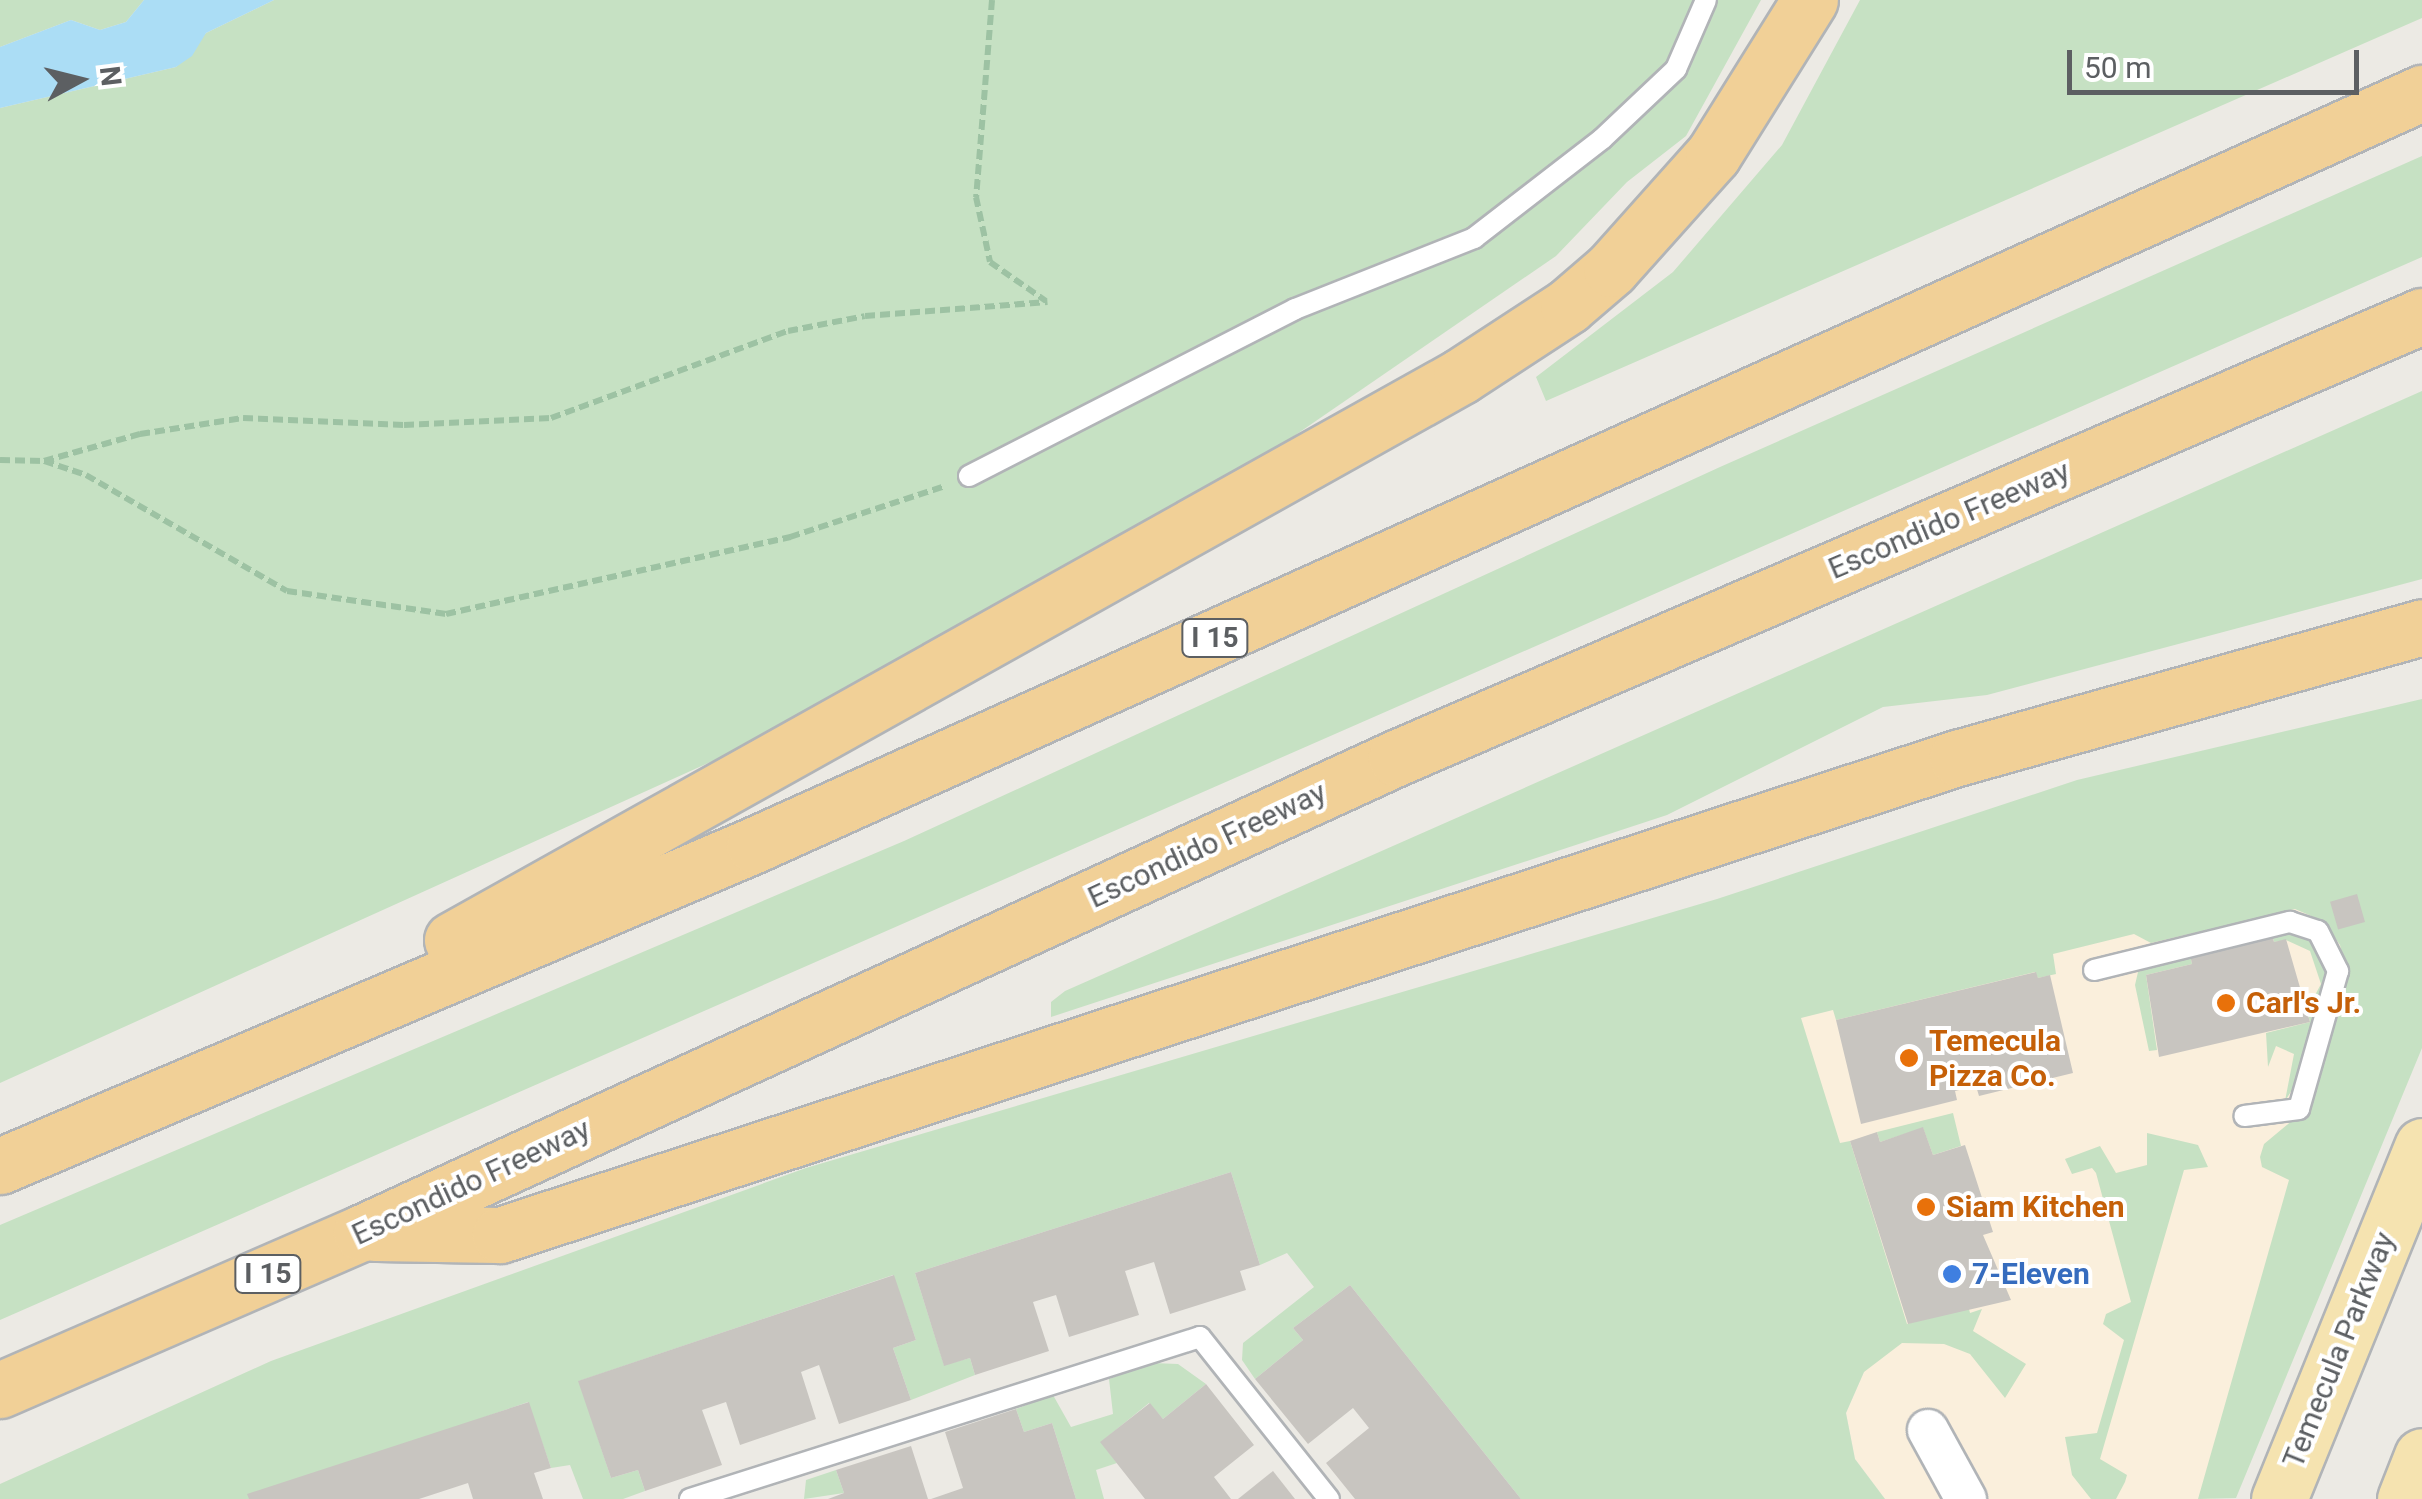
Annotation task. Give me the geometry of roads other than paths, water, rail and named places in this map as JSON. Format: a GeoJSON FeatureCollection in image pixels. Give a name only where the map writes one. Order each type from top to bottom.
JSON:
{"type":"FeatureCollection","features":[{"type":"Feature","properties":{"kind":"highway"},"geometry":{"type":"LineString","coordinates":[[200,1080],[1518,340],[1611,269],[1658,220],[1754,98],[1810,0]]}},
{"type":"Feature","properties":{"kind":"highway","name":"I 15"},"geometry":{"type":"LineString","coordinates":[[0,1166],[754,846],[2422,93]]}},
{"type":"Feature","properties":{"kind":"highway","name":"Escondido Freeway"},"geometry":{"type":"LineString","coordinates":[[0,1390],[361,1232],[1396,758],[2422,316]]}},
{"type":"Feature","properties":{"kind":"highway"},"geometry":{"type":"LineString","coordinates":[[361,1232],[500,1234],[1956,758],[2422,627]]}},
{"type":"Feature","properties":{"kind":"main road","name":"Temecula Parkway"},"geometry":{"type":"LineString","coordinates":[[2280,1499],[2422,1146]]}},
{"type":"Feature","properties":{"kind":"main road"},"geometry":{"type":"LineString","coordinates":[[2405,1499],[2422,1456]]}},
{"type":"Feature","properties":{"kind":"street"},"geometry":{"type":"LineString","coordinates":[[1928,1430],[1966,1499]]}},
{"type":"Feature","properties":{"kind":"lane"},"geometry":{"type":"LineString","coordinates":[[969,476],[1295,309],[1474,238],[1602,139],[1676,69],[1706,0]]}},
{"type":"Feature","properties":{"kind":"lane"},"geometry":{"type":"LineString","coordinates":[[2094,970],[2290,922],[2318,930],[2338,971],[2298,1109],[2244,1116]]}},
{"type":"Feature","properties":{"kind":"lane"},"geometry":{"type":"LineString","coordinates":[[690,1499],[1200,1337],[1329,1499]]}},
{"type":"Feature","properties":{"kind":"water"},"geometry":{"type":"Polygon","coordinates":[[[144,0],[274,0],[206,33],[192,56],[176,67],[0,108],[0,47],[71,20],[100,30],[126,22],[144,0]]]}},
{"type":"Feature","properties":{"kind":"place","name":"Carl's Jr."},"geometry":{"type":"Point","coordinates":[2226,1003]}},
{"type":"Feature","properties":{"kind":"place","name":"Temecula Pizza Co."},"geometry":{"type":"Point","coordinates":[1909,1058]}},
{"type":"Feature","properties":{"kind":"place","name":"Siam Kitchen"},"geometry":{"type":"Point","coordinates":[1926,1207]}},
{"type":"Feature","properties":{"kind":"place","name":"7-Eleven"},"geometry":{"type":"Point","coordinates":[1952,1274]}}]}
